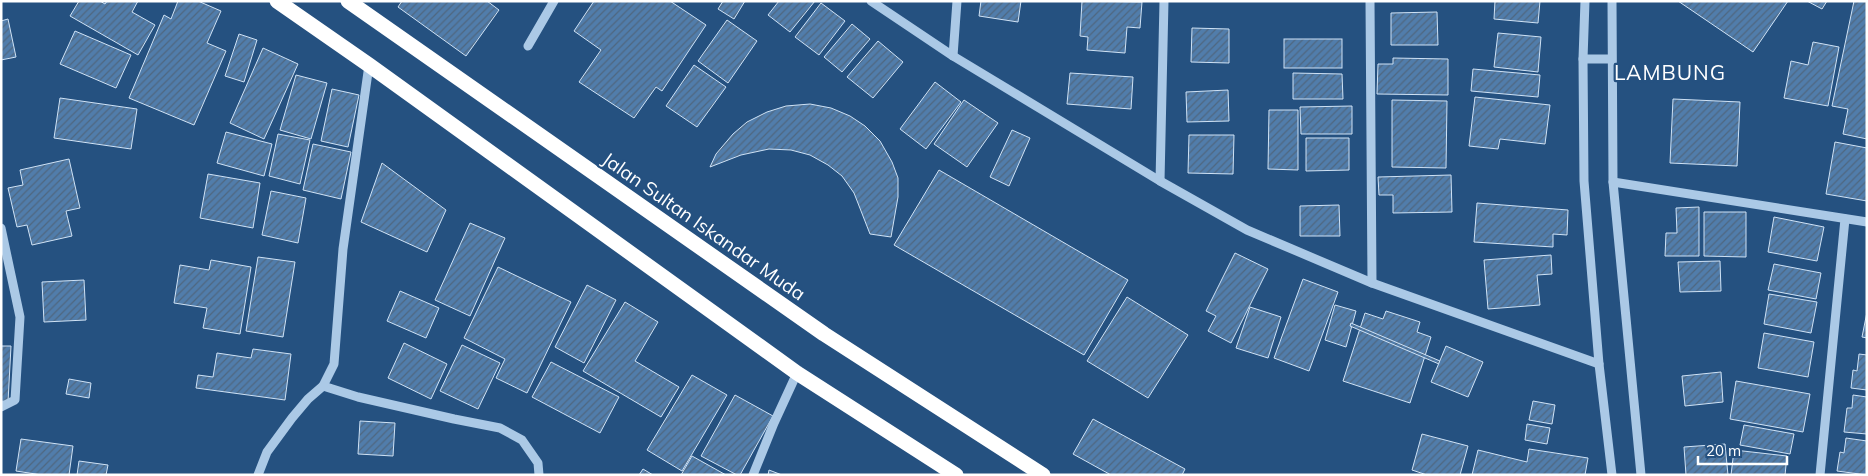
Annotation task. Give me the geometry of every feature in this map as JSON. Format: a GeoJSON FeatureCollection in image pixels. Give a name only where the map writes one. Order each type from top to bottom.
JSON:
{"type":"FeatureCollection","features":[{"type":"Feature","properties":{"kind":"highway"},"geometry":{"type":"LineString","coordinates":[[277,1],[797,373],[956,475]]}},
{"type":"Feature","properties":{"kind":"highway","name":"Jalan Sultan Iskandar Muda"},"geometry":{"type":"LineString","coordinates":[[351,3],[824,334],[1043,475]]}},
{"type":"Feature","properties":{"kind":"street"},"geometry":{"type":"LineString","coordinates":[[528,46],[554,1]]}},
{"type":"Feature","properties":{"kind":"street"},"geometry":{"type":"LineString","coordinates":[[872,1],[953,56],[1160,181],[1247,230],[1372,283],[1599,364]]}},
{"type":"Feature","properties":{"kind":"street"},"geometry":{"type":"LineString","coordinates":[[953,56],[957,1]]}},
{"type":"Feature","properties":{"kind":"street"},"geometry":{"type":"LineString","coordinates":[[1160,181],[1164,1]]}},
{"type":"Feature","properties":{"kind":"street"},"geometry":{"type":"LineString","coordinates":[[1370,1],[1372,283]]}},
{"type":"Feature","properties":{"kind":"street"},"geometry":{"type":"LineString","coordinates":[[1585,1],[1583,59],[1584,181],[1599,364],[1612,475]]}},
{"type":"Feature","properties":{"kind":"street"},"geometry":{"type":"LineString","coordinates":[[1612,1],[1613,182],[1641,475]]}},
{"type":"Feature","properties":{"kind":"street"},"geometry":{"type":"LineString","coordinates":[[1583,59],[1611,60]]}},
{"type":"Feature","properties":{"kind":"street"},"geometry":{"type":"LineString","coordinates":[[258,475],[267,452],[308,399],[323,386],[334,364],[342,249],[369,65]]}},
{"type":"Feature","properties":{"kind":"street"},"geometry":{"type":"LineString","coordinates":[[1613,182],[1867,222]]}},
{"type":"Feature","properties":{"kind":"street"},"geometry":{"type":"LineString","coordinates":[[1820,475],[1845,219]]}},
{"type":"Feature","properties":{"kind":"street"},"geometry":{"type":"LineString","coordinates":[[1,228],[20,317],[15,400],[1,407]]}},
{"type":"Feature","properties":{"kind":"street"},"geometry":{"type":"LineString","coordinates":[[754,475],[774,422],[797,373]]}},
{"type":"Feature","properties":{"kind":"street"},"geometry":{"type":"LineString","coordinates":[[323,386],[358,397],[500,428],[522,440],[538,463],[540,475]]}},
{"type":"Feature","properties":{"kind":"building"},"geometry":{"type":"Polygon","coordinates":[[[79,1],[100,1],[105,4],[107,1],[138,1],[132,12],[155,25],[138,55],[70,16],[79,1]]]}},
{"type":"Feature","properties":{"kind":"building"},"geometry":{"type":"Polygon","coordinates":[[[178,1],[198,1],[221,11],[207,43],[226,51],[194,125],[129,98],[164,15],[171,19],[178,1]]]}},
{"type":"Feature","properties":{"kind":"building"},"geometry":{"type":"Polygon","coordinates":[[[402,1],[487,1],[499,10],[466,56],[398,7],[402,1]]]}},
{"type":"Feature","properties":{"kind":"building"},"geometry":{"type":"Polygon","coordinates":[[[594,1],[670,1],[706,25],[662,91],[656,87],[634,118],[579,82],[601,50],[574,31],[594,1]]]}},
{"type":"Feature","properties":{"kind":"building"},"geometry":{"type":"Polygon","coordinates":[[[723,1],[745,1],[734,19],[718,9],[723,1]]]}},
{"type":"Feature","properties":{"kind":"building"},"geometry":{"type":"Polygon","coordinates":[[[779,1],[815,1],[790,32],[768,15],[779,1]]]}},
{"type":"Feature","properties":{"kind":"building"},"geometry":{"type":"Polygon","coordinates":[[[981,1],[1021,1],[1018,22],[979,16],[981,1]]]}},
{"type":"Feature","properties":{"kind":"building"},"geometry":{"type":"Polygon","coordinates":[[[1082,1],[1142,2],[1140,28],[1127,27],[1125,53],[1087,50],[1088,37],[1080,36],[1082,1]]]}},
{"type":"Feature","properties":{"kind":"building"},"geometry":{"type":"Polygon","coordinates":[[[1495,1],[1540,1],[1538,23],[1494,19],[1495,1]]]}},
{"type":"Feature","properties":{"kind":"building"},"geometry":{"type":"Polygon","coordinates":[[[1678,1],[1788,1],[1753,52],[1678,1]]]}},
{"type":"Feature","properties":{"kind":"building"},"geometry":{"type":"Polygon","coordinates":[[[1807,1],[1827,1],[1822,9],[1807,1]]]}},
{"type":"Feature","properties":{"kind":"building"},"geometry":{"type":"Polygon","coordinates":[[[1854,1],[1867,1],[1867,139],[1843,134],[1848,109],[1832,106],[1854,1]]]}},
{"type":"Feature","properties":{"kind":"building"},"geometry":{"type":"Polygon","coordinates":[[[821,3],[845,21],[819,55],[795,37],[821,3]]]}},
{"type":"Feature","properties":{"kind":"building"},"geometry":{"type":"Polygon","coordinates":[[[1437,12],[1438,45],[1391,45],[1391,13],[1437,12]]]}},
{"type":"Feature","properties":{"kind":"building"},"geometry":{"type":"Polygon","coordinates":[[[8,19],[16,57],[1,60],[1,21],[8,19]]]}},
{"type":"Feature","properties":{"kind":"building"},"geometry":{"type":"Polygon","coordinates":[[[727,20],[757,41],[728,83],[698,61],[727,20]]]}},
{"type":"Feature","properties":{"kind":"building"},"geometry":{"type":"Polygon","coordinates":[[[852,24],[870,39],[842,72],[824,57],[852,24]]]}},
{"type":"Feature","properties":{"kind":"building"},"geometry":{"type":"Polygon","coordinates":[[[1192,28],[1229,29],[1229,63],[1191,62],[1192,28]]]}},
{"type":"Feature","properties":{"kind":"building"},"geometry":{"type":"Polygon","coordinates":[[[75,31],[131,55],[116,88],[60,64],[75,31]]]}},
{"type":"Feature","properties":{"kind":"building"},"geometry":{"type":"Polygon","coordinates":[[[1498,33],[1541,37],[1538,72],[1494,67],[1498,33]]]}},
{"type":"Feature","properties":{"kind":"building"},"geometry":{"type":"Polygon","coordinates":[[[239,34],[257,40],[244,82],[225,76],[239,34]]]}},
{"type":"Feature","properties":{"kind":"building"},"geometry":{"type":"Polygon","coordinates":[[[1284,39],[1342,39],[1342,68],[1284,68],[1284,39]]]}},
{"type":"Feature","properties":{"kind":"building"},"geometry":{"type":"Polygon","coordinates":[[[878,41],[903,62],[873,98],[847,77],[878,41]]]}},
{"type":"Feature","properties":{"kind":"building"},"geometry":{"type":"Polygon","coordinates":[[[1813,42],[1839,47],[1828,106],[1784,98],[1791,61],[1808,65],[1813,42]]]}},
{"type":"Feature","properties":{"kind":"building"},"geometry":{"type":"Polygon","coordinates":[[[263,48],[298,64],[264,139],[230,123],[263,48]]]}},
{"type":"Feature","properties":{"kind":"building"},"geometry":{"type":"Polygon","coordinates":[[[1393,58],[1448,59],[1448,95],[1377,94],[1378,64],[1393,64],[1393,58]]]}},
{"type":"Feature","properties":{"kind":"building"},"geometry":{"type":"Polygon","coordinates":[[[694,65],[726,87],[697,127],[666,106],[694,65]]]}},
{"type":"Feature","properties":{"kind":"building"},"geometry":{"type":"Polygon","coordinates":[[[1473,69],[1540,75],[1538,97],[1471,91],[1473,69]]]}},
{"type":"Feature","properties":{"kind":"building"},"geometry":{"type":"Polygon","coordinates":[[[1070,73],[1133,77],[1131,109],[1067,104],[1070,73]]]}},
{"type":"Feature","properties":{"kind":"building"},"geometry":{"type":"Polygon","coordinates":[[[1293,73],[1342,74],[1343,99],[1293,99],[1293,73]]]}},
{"type":"Feature","properties":{"kind":"building"},"geometry":{"type":"Polygon","coordinates":[[[296,75],[327,83],[311,139],[280,130],[296,75]]]}},
{"type":"Feature","properties":{"kind":"building"},"geometry":{"type":"Polygon","coordinates":[[[935,82],[961,102],[926,149],[900,129],[935,82]]]}},
{"type":"Feature","properties":{"kind":"building"},"geometry":{"type":"Polygon","coordinates":[[[332,89],[359,95],[348,147],[321,141],[332,89]]]}},
{"type":"Feature","properties":{"kind":"building"},"geometry":{"type":"Polygon","coordinates":[[[1228,90],[1229,121],[1187,122],[1186,92],[1228,90]]]}},
{"type":"Feature","properties":{"kind":"building"},"geometry":{"type":"Polygon","coordinates":[[[1475,97],[1550,105],[1545,144],[1500,139],[1498,149],[1469,146],[1475,97]]]}},
{"type":"Feature","properties":{"kind":"building"},"geometry":{"type":"Polygon","coordinates":[[[60,98],[137,109],[131,149],[54,138],[60,98]]]}},
{"type":"Feature","properties":{"kind":"building"},"geometry":{"type":"Polygon","coordinates":[[[1673,99],[1740,102],[1737,166],[1670,163],[1673,99]]]}},
{"type":"Feature","properties":{"kind":"building"},"geometry":{"type":"Polygon","coordinates":[[[964,100],[998,123],[967,167],[934,144],[964,100]]]}},
{"type":"Feature","properties":{"kind":"building"},"geometry":{"type":"Polygon","coordinates":[[[1392,100],[1447,101],[1446,168],[1392,167],[1392,100]]]}},
{"type":"Feature","properties":{"kind":"building"},"geometry":{"type":"Polygon","coordinates":[[[810,104],[831,108],[850,116],[865,126],[880,141],[892,162],[898,178],[898,197],[891,237],[870,234],[854,193],[842,176],[828,165],[810,155],[791,150],[769,149],[741,155],[710,167],[716,154],[733,134],[747,122],[767,112],[786,106],[810,104]]]}},
{"type":"Feature","properties":{"kind":"building"},"geometry":{"type":"Polygon","coordinates":[[[1352,106],[1352,134],[1301,134],[1300,107],[1352,106]]]}},
{"type":"Feature","properties":{"kind":"building"},"geometry":{"type":"Polygon","coordinates":[[[1269,110],[1298,110],[1298,170],[1268,169],[1269,110]]]}},
{"type":"Feature","properties":{"kind":"building"},"geometry":{"type":"Polygon","coordinates":[[[1012,130],[1030,138],[1009,186],[990,177],[1012,130]]]}},
{"type":"Feature","properties":{"kind":"building"},"geometry":{"type":"Polygon","coordinates":[[[226,132],[272,144],[264,176],[217,163],[226,132]]]}},
{"type":"Feature","properties":{"kind":"building"},"geometry":{"type":"Polygon","coordinates":[[[278,134],[310,140],[300,184],[269,176],[278,134]]]}},
{"type":"Feature","properties":{"kind":"building"},"geometry":{"type":"Polygon","coordinates":[[[1189,135],[1234,135],[1233,174],[1188,173],[1189,135]]]}},
{"type":"Feature","properties":{"kind":"building"},"geometry":{"type":"Polygon","coordinates":[[[1306,138],[1349,138],[1349,170],[1306,171],[1306,138]]]}},
{"type":"Feature","properties":{"kind":"building"},"geometry":{"type":"Polygon","coordinates":[[[1835,142],[1867,148],[1867,201],[1826,194],[1835,142]]]}},
{"type":"Feature","properties":{"kind":"building"},"geometry":{"type":"Polygon","coordinates":[[[313,144],[351,152],[341,199],[303,190],[313,144]]]}},
{"type":"Feature","properties":{"kind":"building"},"geometry":{"type":"Polygon","coordinates":[[[69,159],[80,208],[66,211],[72,236],[32,245],[27,225],[17,227],[8,188],[23,185],[20,170],[69,159]]]}},
{"type":"Feature","properties":{"kind":"building"},"geometry":{"type":"Polygon","coordinates":[[[382,163],[446,210],[427,252],[361,222],[382,163]]]}},
{"type":"Feature","properties":{"kind":"building"},"geometry":{"type":"Polygon","coordinates":[[[939,170],[1128,280],[1084,355],[894,245],[939,170]]]}},
{"type":"Feature","properties":{"kind":"building"},"geometry":{"type":"Polygon","coordinates":[[[208,174],[260,183],[253,228],[200,218],[208,174]]]}},
{"type":"Feature","properties":{"kind":"building"},"geometry":{"type":"Polygon","coordinates":[[[1451,175],[1452,212],[1393,213],[1393,195],[1379,195],[1378,177],[1451,175]]]}},
{"type":"Feature","properties":{"kind":"building"},"geometry":{"type":"Polygon","coordinates":[[[271,191],[306,198],[298,243],[262,235],[271,191]]]}},
{"type":"Feature","properties":{"kind":"building"},"geometry":{"type":"Polygon","coordinates":[[[1477,203],[1568,210],[1567,235],[1553,234],[1553,247],[1474,242],[1477,203]]]}},
{"type":"Feature","properties":{"kind":"building"},"geometry":{"type":"Polygon","coordinates":[[[1339,205],[1340,236],[1300,236],[1300,206],[1339,205]]]}},
{"type":"Feature","properties":{"kind":"building"},"geometry":{"type":"Polygon","coordinates":[[[1699,207],[1699,256],[1665,256],[1666,233],[1677,233],[1676,208],[1699,207]]]}},
{"type":"Feature","properties":{"kind":"building"},"geometry":{"type":"Polygon","coordinates":[[[1704,212],[1746,212],[1746,257],[1704,256],[1704,212]]]}},
{"type":"Feature","properties":{"kind":"building"},"geometry":{"type":"Polygon","coordinates":[[[1774,217],[1824,227],[1817,261],[1768,252],[1774,217]]]}},
{"type":"Feature","properties":{"kind":"building"},"geometry":{"type":"Polygon","coordinates":[[[470,223],[505,238],[470,316],[435,300],[470,223]]]}},
{"type":"Feature","properties":{"kind":"building"},"geometry":{"type":"Polygon","coordinates":[[[1235,253],[1268,269],[1231,343],[1208,331],[1216,316],[1206,311],[1235,253]]]}},
{"type":"Feature","properties":{"kind":"building"},"geometry":{"type":"Polygon","coordinates":[[[1551,255],[1552,274],[1537,275],[1540,305],[1488,309],[1484,260],[1551,255]]]}},
{"type":"Feature","properties":{"kind":"building"},"geometry":{"type":"Polygon","coordinates":[[[258,257],[295,262],[283,337],[246,331],[258,257]]]}},
{"type":"Feature","properties":{"kind":"building"},"geometry":{"type":"Polygon","coordinates":[[[211,260],[251,267],[240,334],[203,328],[207,308],[174,303],[180,265],[209,270],[211,260]]]}},
{"type":"Feature","properties":{"kind":"building"},"geometry":{"type":"Polygon","coordinates":[[[1720,261],[1721,291],[1680,292],[1678,262],[1720,261]]]}},
{"type":"Feature","properties":{"kind":"building"},"geometry":{"type":"Polygon","coordinates":[[[1774,264],[1821,273],[1816,299],[1768,290],[1774,264]]]}},
{"type":"Feature","properties":{"kind":"building"},"geometry":{"type":"Polygon","coordinates":[[[498,267],[571,302],[527,393],[496,378],[505,359],[464,338],[498,267]]]}},
{"type":"Feature","properties":{"kind":"building"},"geometry":{"type":"Polygon","coordinates":[[[1303,279],[1338,292],[1309,371],[1274,358],[1303,279]]]}},
{"type":"Feature","properties":{"kind":"building"},"geometry":{"type":"Polygon","coordinates":[[[84,280],[86,320],[44,322],[42,282],[84,280]]]}},
{"type":"Feature","properties":{"kind":"building"},"geometry":{"type":"Polygon","coordinates":[[[587,285],[616,300],[584,363],[555,347],[587,285]]]}},
{"type":"Feature","properties":{"kind":"building"},"geometry":{"type":"Polygon","coordinates":[[[400,291],[439,308],[426,338],[387,321],[400,291]]]}},
{"type":"Feature","properties":{"kind":"building"},"geometry":{"type":"Polygon","coordinates":[[[1769,294],[1817,302],[1811,333],[1764,324],[1769,294]]]}},
{"type":"Feature","properties":{"kind":"building"},"geometry":{"type":"Polygon","coordinates":[[[1127,297],[1188,335],[1148,398],[1087,361],[1127,297]]]}},
{"type":"Feature","properties":{"kind":"building"},"geometry":{"type":"Polygon","coordinates":[[[625,302],[658,322],[635,361],[679,387],[661,417],[583,371],[625,302]]]}},
{"type":"Feature","properties":{"kind":"building"},"geometry":{"type":"Polygon","coordinates":[[[1335,305],[1356,311],[1346,347],[1325,340],[1335,305]]]}},
{"type":"Feature","properties":{"kind":"building"},"geometry":{"type":"Polygon","coordinates":[[[1250,307],[1281,317],[1268,358],[1236,348],[1250,307]]]}},
{"type":"Feature","properties":{"kind":"building"},"geometry":{"type":"Polygon","coordinates":[[[1386,311],[1420,322],[1417,332],[1431,337],[1410,403],[1343,381],[1365,313],[1383,319],[1386,311]]]}},
{"type":"Feature","properties":{"kind":"building"},"geometry":{"type":"Polygon","coordinates":[[[1867,312],[1867,338],[1862,337],[1867,312]]]}},
{"type":"Feature","properties":{"kind":"building"},"geometry":{"type":"Polygon","coordinates":[[[1351,323],[1440,361],[1439,364],[1350,326],[1351,323]]]}},
{"type":"Feature","properties":{"kind":"building"},"geometry":{"type":"Polygon","coordinates":[[[1764,333],[1814,342],[1808,377],[1758,368],[1764,333]]]}},
{"type":"Feature","properties":{"kind":"building"},"geometry":{"type":"Polygon","coordinates":[[[404,343],[447,364],[431,399],[388,378],[404,343]]]}},
{"type":"Feature","properties":{"kind":"building"},"geometry":{"type":"Polygon","coordinates":[[[462,345],[500,363],[478,409],[440,391],[462,345]]]}},
{"type":"Feature","properties":{"kind":"building"},"geometry":{"type":"Polygon","coordinates":[[[1,346],[11,346],[8,402],[1,401],[1,346]]]}},
{"type":"Feature","properties":{"kind":"building"},"geometry":{"type":"Polygon","coordinates":[[[1446,346],[1483,362],[1468,397],[1431,382],[1446,346]]]}},
{"type":"Feature","properties":{"kind":"building"},"geometry":{"type":"Polygon","coordinates":[[[253,349],[291,354],[285,400],[196,388],[198,375],[213,377],[217,353],[251,358],[253,349]]]}},
{"type":"Feature","properties":{"kind":"building"},"geometry":{"type":"Polygon","coordinates":[[[1859,354],[1867,355],[1867,390],[1851,388],[1853,370],[1857,371],[1859,354]]]}},
{"type":"Feature","properties":{"kind":"building"},"geometry":{"type":"Polygon","coordinates":[[[551,362],[619,397],[600,433],[532,397],[551,362]]]}},
{"type":"Feature","properties":{"kind":"building"},"geometry":{"type":"Polygon","coordinates":[[[1721,372],[1723,402],[1685,406],[1682,376],[1721,372]]]}},
{"type":"Feature","properties":{"kind":"building"},"geometry":{"type":"Polygon","coordinates":[[[692,375],[727,395],[682,471],[647,450],[692,375]]]}},
{"type":"Feature","properties":{"kind":"building"},"geometry":{"type":"Polygon","coordinates":[[[69,379],[91,383],[89,398],[66,394],[69,379]]]}},
{"type":"Feature","properties":{"kind":"building"},"geometry":{"type":"Polygon","coordinates":[[[1736,381],[1810,394],[1803,432],[1730,419],[1736,381]]]}},
{"type":"Feature","properties":{"kind":"building"},"geometry":{"type":"Polygon","coordinates":[[[735,395],[773,416],[740,475],[701,456],[735,395]]]}},
{"type":"Feature","properties":{"kind":"building"},"geometry":{"type":"Polygon","coordinates":[[[1853,395],[1867,397],[1867,434],[1844,432],[1847,408],[1852,408],[1853,395]]]}},
{"type":"Feature","properties":{"kind":"building"},"geometry":{"type":"Polygon","coordinates":[[[1533,401],[1555,405],[1552,424],[1529,420],[1533,401]]]}},
{"type":"Feature","properties":{"kind":"building"},"geometry":{"type":"Polygon","coordinates":[[[1093,419],[1185,469],[1182,475],[1111,475],[1073,454],[1093,419]]]}},
{"type":"Feature","properties":{"kind":"building"},"geometry":{"type":"Polygon","coordinates":[[[360,421],[395,423],[393,456],[358,454],[360,421]]]}},
{"type":"Feature","properties":{"kind":"building"},"geometry":{"type":"Polygon","coordinates":[[[1527,424],[1550,428],[1547,444],[1525,440],[1527,424]]]}},
{"type":"Feature","properties":{"kind":"building"},"geometry":{"type":"Polygon","coordinates":[[[1744,425],[1794,434],[1790,454],[1740,445],[1744,425]]]}},
{"type":"Feature","properties":{"kind":"building"},"geometry":{"type":"Polygon","coordinates":[[[1422,434],[1468,446],[1460,475],[1427,475],[1412,470],[1422,434]]]}},
{"type":"Feature","properties":{"kind":"building"},"geometry":{"type":"Polygon","coordinates":[[[1846,438],[1867,441],[1867,475],[1837,471],[1840,452],[1844,453],[1846,438]]]}},
{"type":"Feature","properties":{"kind":"building"},"geometry":{"type":"Polygon","coordinates":[[[21,439],[73,446],[69,475],[42,475],[16,471],[21,439]]]}},
{"type":"Feature","properties":{"kind":"building"},"geometry":{"type":"Polygon","coordinates":[[[1725,444],[1728,475],[1686,475],[1684,447],[1725,444]]]}},
{"type":"Feature","properties":{"kind":"building"},"geometry":{"type":"Polygon","coordinates":[[[1529,449],[1588,458],[1585,475],[1472,475],[1478,450],[1527,462],[1529,449]]]}},
{"type":"Feature","properties":{"kind":"building"},"geometry":{"type":"Polygon","coordinates":[[[1734,450],[1787,456],[1785,475],[1731,475],[1734,450]]]}},
{"type":"Feature","properties":{"kind":"building"},"geometry":{"type":"Polygon","coordinates":[[[692,456],[726,475],[681,475],[692,456]]]}},
{"type":"Feature","properties":{"kind":"building"},"geometry":{"type":"Polygon","coordinates":[[[79,461],[108,465],[106,475],[77,475],[79,461]]]}},
{"type":"Feature","properties":{"kind":"building"},"geometry":{"type":"Polygon","coordinates":[[[643,469],[653,475],[639,475],[643,469]]]}},
{"type":"Feature","properties":{"kind":"building"},"geometry":{"type":"Polygon","coordinates":[[[769,470],[782,475],[768,475],[769,470]]]}},
{"type":"Feature","properties":{"kind":"district","name":"LAMBUNG"},"geometry":{"type":"Point","coordinates":[1670,73]}}]}
